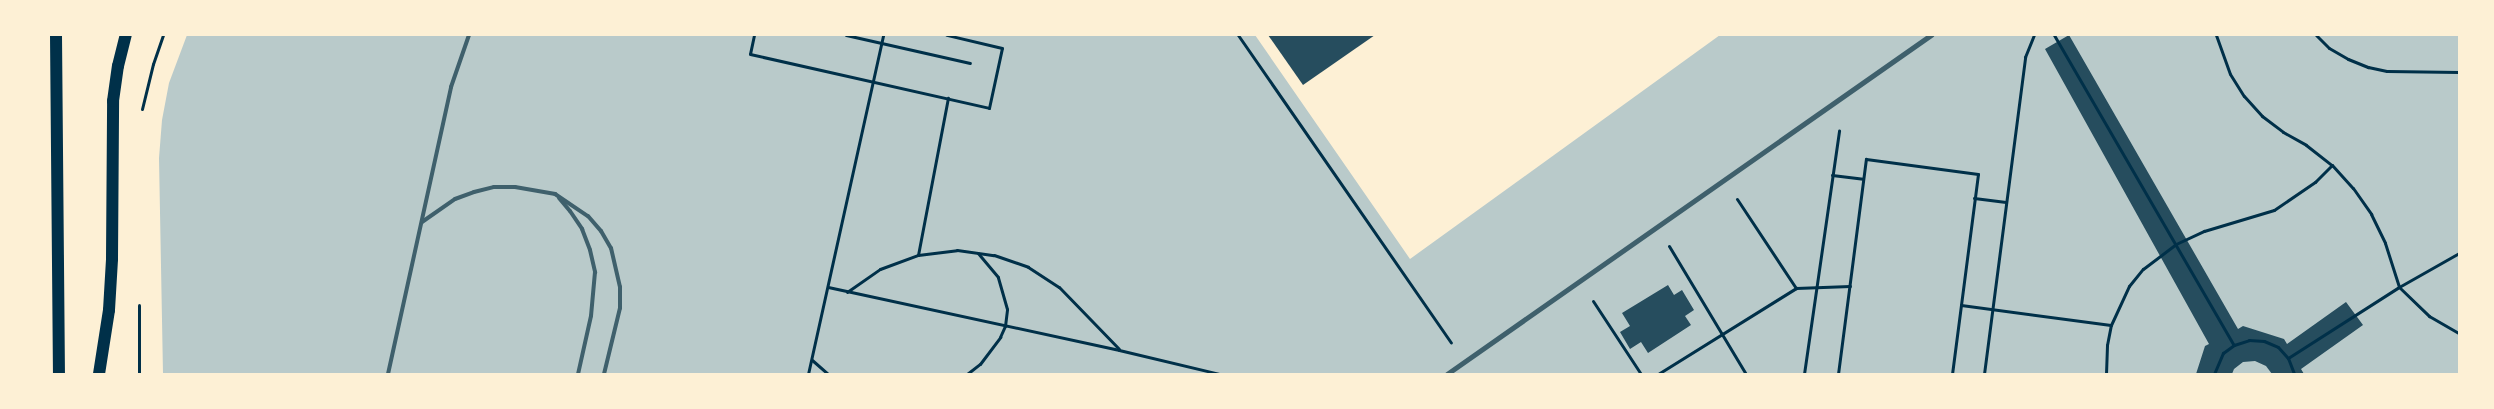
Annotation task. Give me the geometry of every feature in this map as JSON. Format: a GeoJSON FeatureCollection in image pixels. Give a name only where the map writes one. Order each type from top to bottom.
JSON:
{"type":"FeatureCollection","features":[{"type":"Feature","properties":{"kind":"main road"},"geometry":{"type":"LineString","coordinates":[[56,35],[59,374]]}},
{"type":"Feature","properties":{"kind":"main road"},"geometry":{"type":"LineString","coordinates":[[99,374],[109,310],[112,259],[113,101],[118,66],[126,35]]}},
{"type":"Feature","properties":{"kind":"street"},"geometry":{"type":"LineString","coordinates":[[1447,374],[1931,35]]}},
{"type":"Feature","properties":{"kind":"lane"},"geometry":{"type":"LineString","coordinates":[[388,374],[451,87],[469,35]]}},
{"type":"Feature","properties":{"kind":"lane"},"geometry":{"type":"LineString","coordinates":[[422,222],[438,209],[474,192],[494,187],[515,187],[555,194],[588,216],[601,231],[611,248],[618,268],[620,308],[604,374]]}},
{"type":"Feature","properties":{"kind":"lane"},"geometry":{"type":"LineString","coordinates":[[555,194],[570,211],[582,230],[590,250],[595,272],[591,316],[578,374]]}},
{"type":"Feature","properties":{"kind":"path"},"geometry":{"type":"LineString","coordinates":[[754,35],[750,54],[989,108],[1002,48],[947,35]]}},
{"type":"Feature","properties":{"kind":"path"},"geometry":{"type":"LineString","coordinates":[[846,35],[970,63]]}},
{"type":"Feature","properties":{"kind":"path"},"geometry":{"type":"LineString","coordinates":[[808,374],[883,35]]}},
{"type":"Feature","properties":{"kind":"path"},"geometry":{"type":"LineString","coordinates":[[1238,35],[1464,362]]}},
{"type":"Feature","properties":{"kind":"path"},"geometry":{"type":"LineString","coordinates":[[1984,374],[2025,57],[2034,35]]}},
{"type":"Feature","properties":{"kind":"path"},"geometry":{"type":"LineString","coordinates":[[2054,35],[2234,344]]}},
{"type":"Feature","properties":{"kind":"path"},"geometry":{"type":"LineString","coordinates":[[2216,35],[2230,74],[2244,96],[2262,116],[2283,132],[2306,144],[2332,164],[2353,188],[2371,214],[2385,243],[2399,287],[2412,302],[2429,316],[2459,333]]}},
{"type":"Feature","properties":{"kind":"path"},"geometry":{"type":"LineString","coordinates":[[2316,35],[2342,56],[2368,67],[2387,71],[2459,72]]}},
{"type":"Feature","properties":{"kind":"path"},"geometry":{"type":"LineString","coordinates":[[1804,374],[1844,96]]}},
{"type":"Feature","properties":{"kind":"path"},"geometry":{"type":"LineString","coordinates":[[918,255],[948,98]]}},
{"type":"Feature","properties":{"kind":"path"},"geometry":{"type":"LineString","coordinates":[[1838,374],[1866,159],[1978,174],[1952,374]]}},
{"type":"Feature","properties":{"kind":"path"},"geometry":{"type":"LineString","coordinates":[[2106,374],[2107,346],[2111,325],[2129,286],[2143,268],[2176,244],[2204,232],[2274,210],[2315,182],[2332,164]]}},
{"type":"Feature","properties":{"kind":"path"},"geometry":{"type":"LineString","coordinates":[[1832,175],[1863,179]]}},
{"type":"Feature","properties":{"kind":"path"},"geometry":{"type":"LineString","coordinates":[[1725,179],[1796,288]]}},
{"type":"Feature","properties":{"kind":"path"},"geometry":{"type":"LineString","coordinates":[[1974,198],[2006,202]]}},
{"type":"Feature","properties":{"kind":"path"},"geometry":{"type":"LineString","coordinates":[[1658,226],[1746,374]]}},
{"type":"Feature","properties":{"kind":"path"},"geometry":{"type":"LineString","coordinates":[[847,292],[880,269],[918,255],[943,251],[976,251],[1012,260],[1044,276],[1073,299],[1119,350]]}},
{"type":"Feature","properties":{"kind":"path"},"geometry":{"type":"LineString","coordinates":[[967,374],[980,364],[993,348],[1005,326],[1007,309],[1001,284],[988,263],[976,251]]}},
{"type":"Feature","properties":{"kind":"path"},"geometry":{"type":"LineString","coordinates":[[2288,358],[2399,287],[2459,253]]}},
{"type":"Feature","properties":{"kind":"path"},"geometry":{"type":"LineString","coordinates":[[1580,281],[1641,374]]}},
{"type":"Feature","properties":{"kind":"path"},"geometry":{"type":"LineString","coordinates":[[1658,374],[1796,288],[1850,286]]}},
{"type":"Feature","properties":{"kind":"path"},"geometry":{"type":"LineString","coordinates":[[828,287],[1119,350],[1220,374]]}},
{"type":"Feature","properties":{"kind":"path"},"geometry":{"type":"LineString","coordinates":[[1961,305],[2111,325]]}},
{"type":"Feature","properties":{"kind":"path"},"geometry":{"type":"LineString","coordinates":[[2214,374],[2223,353],[2234,344],[2249,340],[2264,341],[2278,347],[2288,358],[2294,374]]}},
{"type":"Feature","properties":{"kind":"path"},"geometry":{"type":"LineString","coordinates":[[811,359],[828,374]]}},
{"type":"Feature","properties":{"kind":"shaded area"},"geometry":{"type":"Polygon","coordinates":[[[187,35],[1255,35],[1410,259],[1720,35],[2459,35],[2459,374],[163,374],[159,158],[162,120],[169,83],[187,35]]]}},
{"type":"Feature","properties":{"kind":"building"},"geometry":{"type":"Polygon","coordinates":[[[1268,35],[1375,35],[1303,85],[1268,35]]]}},
{"type":"Feature","properties":{"kind":"building"},"geometry":{"type":"Polygon","coordinates":[[[2069,35],[2238,329],[2243,326],[2284,339],[2287,344],[2346,302],[2363,325],[2301,369],[2304,374],[2272,374],[2266,366],[2255,361],[2243,362],[2234,369],[2232,374],[2196,374],[2205,346],[2209,344],[2045,49],[2069,35]]]}},
{"type":"Feature","properties":{"kind":"building"},"geometry":{"type":"Polygon","coordinates":[[[1668,285],[1674,295],[1682,290],[1694,310],[1685,316],[1691,325],[1648,353],[1641,342],[1630,349],[1620,332],[1630,326],[1622,313],[1668,285]]]}}]}
